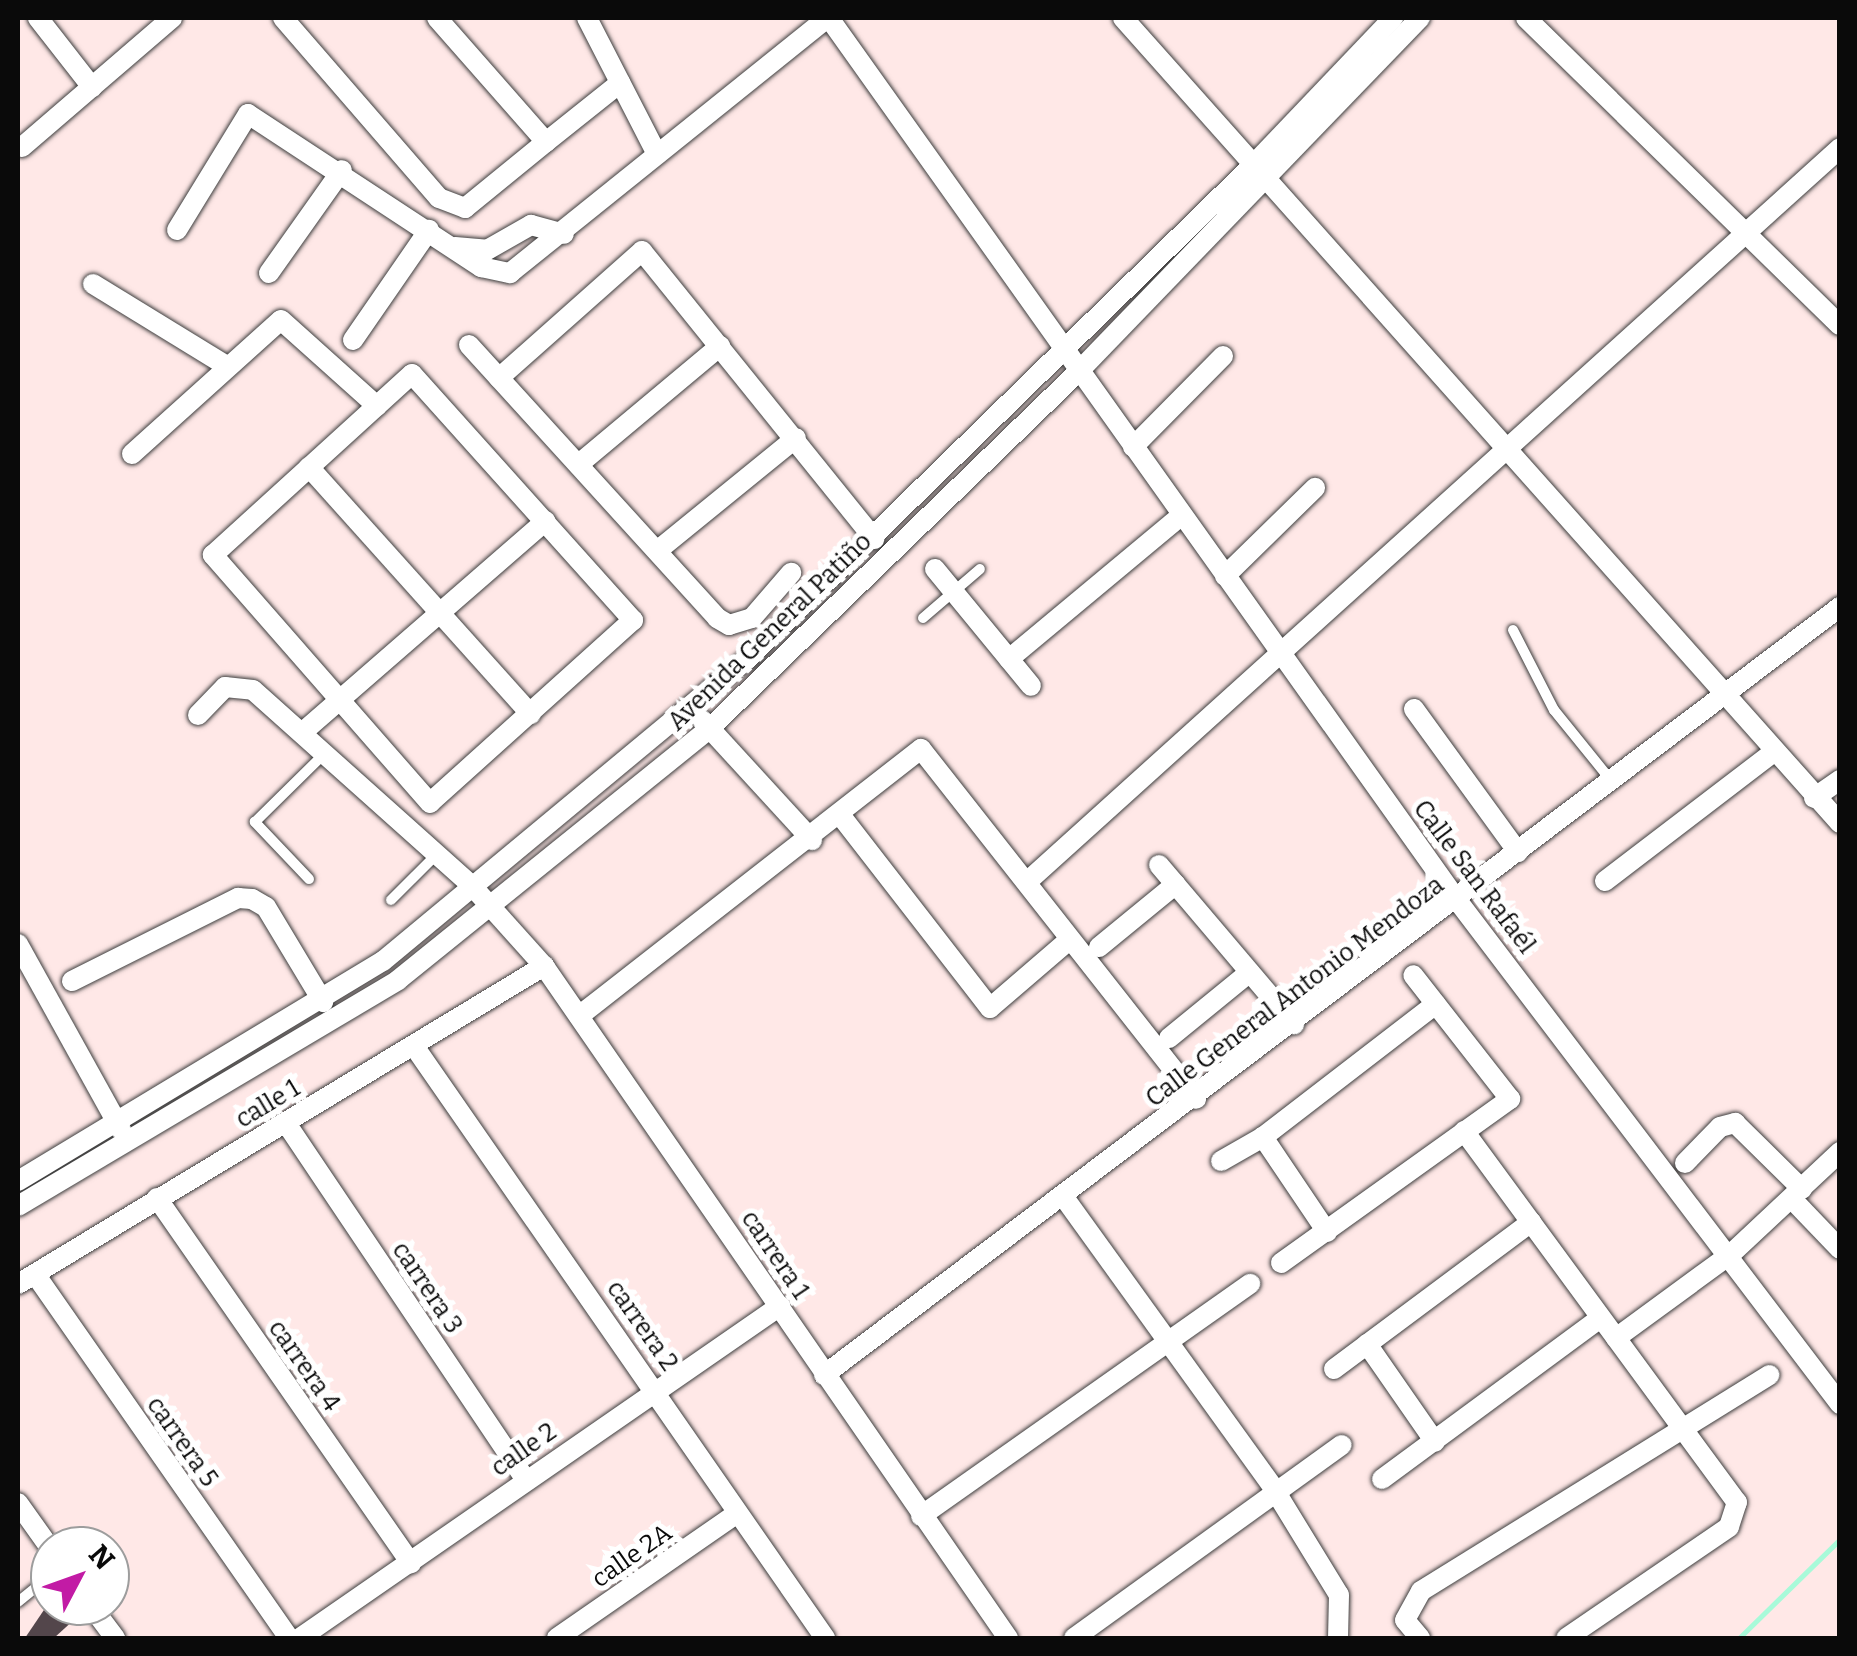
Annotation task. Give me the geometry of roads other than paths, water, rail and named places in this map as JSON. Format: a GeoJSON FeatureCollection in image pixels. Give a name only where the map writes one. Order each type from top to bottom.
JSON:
{"type":"FeatureCollection","features":[{"type":"Feature","properties":{"kind":"street"},"geometry":{"type":"LineString","coordinates":[[38,18],[92,87]]}},
{"type":"Feature","properties":{"kind":"street"},"geometry":{"type":"LineString","coordinates":[[22,147],[172,18]]}},
{"type":"Feature","properties":{"kind":"street"},"geometry":{"type":"LineString","coordinates":[[284,18],[452,206],[480,201],[620,83]]}},
{"type":"Feature","properties":{"kind":"street"},"geometry":{"type":"LineString","coordinates":[[437,18],[546,142]]}},
{"type":"Feature","properties":{"kind":"street"},"geometry":{"type":"LineString","coordinates":[[586,18],[657,154]]}},
{"type":"Feature","properties":{"kind":"street"},"geometry":{"type":"LineString","coordinates":[[176,230],[248,114],[342,170],[481,267],[510,273],[564,234],[657,154],[828,18]]}},
{"type":"Feature","properties":{"kind":"street","name":"Calle San Rafaél"},"geometry":{"type":"LineString","coordinates":[[828,18],[1458,900],[1732,1253],[1840,1404]]}},
{"type":"Feature","properties":{"kind":"street"},"geometry":{"type":"LineString","coordinates":[[1123,18],[1262,169],[1840,823]]}},
{"type":"Feature","properties":{"kind":"street","name":"Avenida General Patiño"},"geometry":{"type":"LineString","coordinates":[[18,1206],[341,1018],[490,908],[710,728],[1080,372],[1393,18]]}},
{"type":"Feature","properties":{"kind":"street","name":"Avenida General Patiño"},"geometry":{"type":"LineString","coordinates":[[18,1181],[116,1120],[323,1002],[472,887],[689,706],[874,539],[1065,352],[1420,18]]}},
{"type":"Feature","properties":{"kind":"street"},"geometry":{"type":"LineString","coordinates":[[1526,18],[1840,325]]}},
{"type":"Feature","properties":{"kind":"street"},"geometry":{"type":"LineString","coordinates":[[1028,882],[1278,649],[1840,148]]}},
{"type":"Feature","properties":{"kind":"street"},"geometry":{"type":"LineString","coordinates":[[269,273],[342,170]]}},
{"type":"Feature","properties":{"kind":"street"},"geometry":{"type":"LineString","coordinates":[[454,247],[487,250],[531,226],[564,234]]}},
{"type":"Feature","properties":{"kind":"street"},"geometry":{"type":"LineString","coordinates":[[353,340],[429,230]]}},
{"type":"Feature","properties":{"kind":"street"},"geometry":{"type":"LineString","coordinates":[[499,378],[642,251],[874,539]]}},
{"type":"Feature","properties":{"kind":"street"},"geometry":{"type":"LineString","coordinates":[[93,284],[225,365]]}},
{"type":"Feature","properties":{"kind":"street"},"geometry":{"type":"LineString","coordinates":[[132,454],[225,365],[281,320],[377,406]]}},
{"type":"Feature","properties":{"kind":"street"},"geometry":{"type":"LineString","coordinates":[[469,346],[729,625],[752,618],[791,573]]}},
{"type":"Feature","properties":{"kind":"street"},"geometry":{"type":"LineString","coordinates":[[578,464],[720,346]]}},
{"type":"Feature","properties":{"kind":"street"},"geometry":{"type":"LineString","coordinates":[[1133,447],[1224,356]]}},
{"type":"Feature","properties":{"kind":"street"},"geometry":{"type":"LineString","coordinates":[[412,374],[633,620],[430,803],[338,706],[213,555],[377,406],[412,374]]}},
{"type":"Feature","properties":{"kind":"street"},"geometry":{"type":"LineString","coordinates":[[657,551],[796,438]]}},
{"type":"Feature","properties":{"kind":"street"},"geometry":{"type":"LineString","coordinates":[[309,467],[444,612],[531,714]]}},
{"type":"Feature","properties":{"kind":"street"},"geometry":{"type":"LineString","coordinates":[[1225,576],[1315,488]]}},
{"type":"Feature","properties":{"kind":"street"},"geometry":{"type":"LineString","coordinates":[[1009,659],[1182,515]]}},
{"type":"Feature","properties":{"kind":"street"},"geometry":{"type":"LineString","coordinates":[[304,731],[338,706],[546,520]]}},
{"type":"Feature","properties":{"kind":"street"},"geometry":{"type":"LineString","coordinates":[[935,569],[1030,686]]}},
{"type":"Feature","properties":{"kind":"street","name":"Calle General Antonio Mendoza"},"geometry":{"type":"LineString","coordinates":[[824,1374],[1196,1099],[1458,900],[1609,778],[1840,607]]}},
{"type":"Feature","properties":{"kind":"street","name":"carrera 1"},"geometry":{"type":"LineString","coordinates":[[198,716],[225,687],[243,685],[304,731],[437,854],[544,966],[1008,1638]]}},
{"type":"Feature","properties":{"kind":"street"},"geometry":{"type":"LineString","coordinates":[[689,706],[812,840]]}},
{"type":"Feature","properties":{"kind":"street"},"geometry":{"type":"LineString","coordinates":[[1414,710],[1518,852]]}},
{"type":"Feature","properties":{"kind":"street"},"geometry":{"type":"LineString","coordinates":[[579,1016],[812,840],[921,748],[1196,1099]]}},
{"type":"Feature","properties":{"kind":"street"},"geometry":{"type":"LineString","coordinates":[[1605,881],[1774,752]]}},
{"type":"Feature","properties":{"kind":"street"},"geometry":{"type":"LineString","coordinates":[[1814,798],[1840,780]]}},
{"type":"Feature","properties":{"kind":"street"},"geometry":{"type":"LineString","coordinates":[[840,816],[990,1008],[1069,940]]}},
{"type":"Feature","properties":{"kind":"street"},"geometry":{"type":"LineString","coordinates":[[1159,865],[1294,1024]]}},
{"type":"Feature","properties":{"kind":"street"},"geometry":{"type":"LineString","coordinates":[[1099,947],[1176,884]]}},
{"type":"Feature","properties":{"kind":"street"},"geometry":{"type":"LineString","coordinates":[[72,981],[238,898],[252,898],[266,907],[323,1002]]}},
{"type":"Feature","properties":{"kind":"street"},"geometry":{"type":"LineString","coordinates":[[18,944],[126,1141]]}},
{"type":"Feature","properties":{"kind":"street","name":"calle 1"},"geometry":{"type":"LineString","coordinates":[[26,1279],[544,966]]}},
{"type":"Feature","properties":{"kind":"street"},"geometry":{"type":"LineString","coordinates":[[1169,1038],[1250,972]]}},
{"type":"Feature","properties":{"kind":"street"},"geometry":{"type":"LineString","coordinates":[[1281,1262],[1510,1098],[1413,974]]}},
{"type":"Feature","properties":{"kind":"street"},"geometry":{"type":"LineString","coordinates":[[1221,1161],[1263,1137],[1436,1004]]}},
{"type":"Feature","properties":{"kind":"street","name":"carrera 2"},"geometry":{"type":"LineString","coordinates":[[414,1046],[656,1388],[819,1637]]}},
{"type":"Feature","properties":{"kind":"street","name":"carrera 3"},"geometry":{"type":"LineString","coordinates":[[286,1123],[526,1480]]}},
{"type":"Feature","properties":{"kind":"street"},"geometry":{"type":"LineString","coordinates":[[1685,1163],[1720,1127],[1735,1123],[1840,1249]]}},
{"type":"Feature","properties":{"kind":"street"},"geometry":{"type":"LineString","coordinates":[[1464,1131],[1681,1428],[1738,1514],[1729,1527],[1566,1638]]}},
{"type":"Feature","properties":{"kind":"street"},"geometry":{"type":"LineString","coordinates":[[1263,1137],[1327,1232]]}},
{"type":"Feature","properties":{"kind":"street"},"geometry":{"type":"LineString","coordinates":[[1616,1338],[1732,1253],[1840,1152]]}},
{"type":"Feature","properties":{"kind":"street"},"geometry":{"type":"LineString","coordinates":[[1063,1196],[1168,1336],[1274,1490],[1339,1595],[1338,1638]]}},
{"type":"Feature","properties":{"kind":"street","name":"carrera 4"},"geometry":{"type":"LineString","coordinates":[[156,1198],[412,1563]]}},
{"type":"Feature","properties":{"kind":"street"},"geometry":{"type":"LineString","coordinates":[[1334,1369],[1530,1222]]}},
{"type":"Feature","properties":{"kind":"street","name":"carrera 5"},"geometry":{"type":"LineString","coordinates":[[26,1279],[289,1638]]}},
{"type":"Feature","properties":{"kind":"street"},"geometry":{"type":"LineString","coordinates":[[922,1516],[1168,1336],[1250,1284]]}},
{"type":"Feature","properties":{"kind":"street","name":"calle 2"},"geometry":{"type":"LineString","coordinates":[[300,1638],[656,1388],[780,1306]]}},
{"type":"Feature","properties":{"kind":"street"},"geometry":{"type":"LineString","coordinates":[[1382,1479],[1600,1318]]}},
{"type":"Feature","properties":{"kind":"street"},"geometry":{"type":"LineString","coordinates":[[1367,1344],[1435,1442]]}},
{"type":"Feature","properties":{"kind":"street"},"geometry":{"type":"LineString","coordinates":[[1420,1638],[1405,1620],[1421,1591],[1769,1375]]}},
{"type":"Feature","properties":{"kind":"street"},"geometry":{"type":"LineString","coordinates":[[1074,1638],[1274,1490],[1342,1445]]}},
{"type":"Feature","properties":{"kind":"street"},"geometry":{"type":"LineString","coordinates":[[18,1502],[35,1526]]}},
{"type":"Feature","properties":{"kind":"street","name":"calle 2A"},"geometry":{"type":"LineString","coordinates":[[557,1638],[736,1514]]}},
{"type":"Feature","properties":{"kind":"lane"},"geometry":{"type":"LineString","coordinates":[[923,618],[980,570]]}},
{"type":"Feature","properties":{"kind":"lane"},"geometry":{"type":"LineString","coordinates":[[1513,630],[1554,710],[1609,778]]}},
{"type":"Feature","properties":{"kind":"lane"},"geometry":{"type":"LineString","coordinates":[[309,879],[256,822],[326,752]]}},
{"type":"Feature","properties":{"kind":"lane"},"geometry":{"type":"LineString","coordinates":[[390,900],[437,854]]}},
{"type":"Feature","properties":{"kind":"waterway"},"geometry":{"type":"LineString","coordinates":[[1739,1638],[1840,1539]]}}]}
